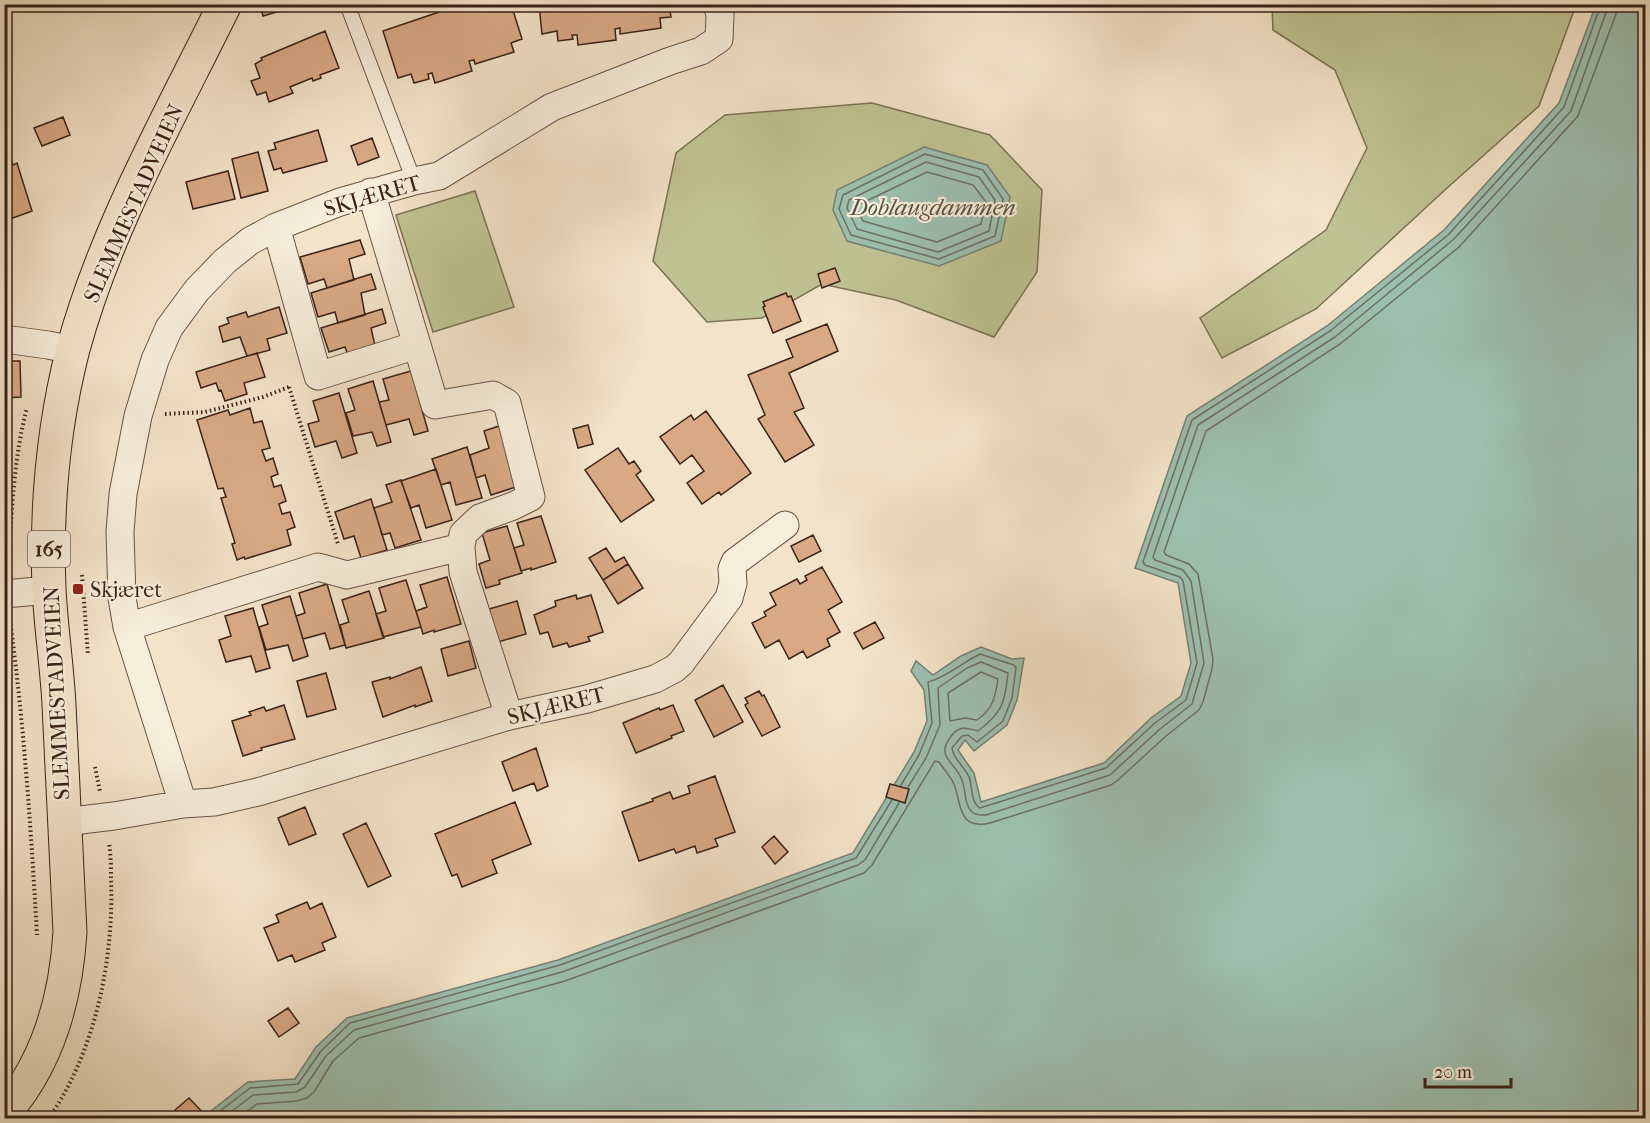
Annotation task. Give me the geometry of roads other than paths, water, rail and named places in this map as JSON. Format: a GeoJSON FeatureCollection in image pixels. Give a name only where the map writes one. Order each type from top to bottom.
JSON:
{"type":"FeatureCollection","features":[{"type":"Feature","properties":{"kind":"main road","name":"SLEMMESTADVEIEN"},"geometry":{"type":"LineString","coordinates":[[4,1113],[30,1078],[45,1046],[60,1000],[70,932],[59,703],[49,590],[52,466],[62,404],[73,350],[88,302],[121,221],[225,4]]}},
{"type":"Feature","properties":{"kind":"street","name":"SKJÆRET"},"geometry":{"type":"LineString","coordinates":[[183,804],[127,627],[122,598],[120,532],[123,494],[138,416],[155,360],[177,315],[225,261],[250,241],[276,227],[371,192],[439,176],[552,107],[701,51],[719,39],[720,15],[717,4]]}},
{"type":"Feature","properties":{"kind":"street"},"geometry":{"type":"LineString","coordinates":[[371,192],[435,405],[493,395],[507,403],[531,497],[480,518],[463,534],[461,547],[463,572],[509,716]]}},
{"type":"Feature","properties":{"kind":"street"},"geometry":{"type":"LineString","coordinates":[[276,227],[318,376],[417,345]]}},
{"type":"Feature","properties":{"kind":"street"},"geometry":{"type":"LineString","coordinates":[[4,339],[73,350]]}},
{"type":"Feature","properties":{"kind":"street","name":"SKJÆRET"},"geometry":{"type":"LineString","coordinates":[[64,822],[183,804],[214,802],[258,792],[509,716],[586,699],[655,679],[681,663],[729,598],[733,583],[732,569],[735,562],[785,525]]}},
{"type":"Feature","properties":{"kind":"street"},"geometry":{"type":"LineString","coordinates":[[127,627],[318,567],[347,575],[461,547]]}},
{"type":"Feature","properties":{"kind":"street"},"geometry":{"type":"LineString","coordinates":[[4,594],[49,590]]}},
{"type":"Feature","properties":{"kind":"lane"},"geometry":{"type":"LineString","coordinates":[[346,4],[414,181]]}},
{"type":"Feature","properties":{"kind":"water"},"geometry":{"type":"Polygon","coordinates":[[[1596,5],[1645,5],[1645,1118],[202,1118],[248,1082],[295,1079],[316,1047],[347,1018],[558,960],[853,853],[914,752],[927,721],[924,690],[911,671],[916,661],[933,675],[961,656],[981,647],[1012,659],[1024,658],[1017,700],[1007,725],[974,751],[965,740],[958,750],[974,773],[981,802],[1104,763],[1151,718],[1181,696],[1191,663],[1178,583],[1135,568],[1187,416],[1327,326],[1444,230],[1559,103],[1596,5]]]}},
{"type":"Feature","properties":{"kind":"water","name":"Doblaugdammen"},"geometry":{"type":"Polygon","coordinates":[[[924,147],[987,165],[1010,197],[1001,241],[939,266],[847,241],[833,210],[837,190],[924,147]]]}},
{"type":"Feature","properties":{"kind":"place","name":"Skjæret"},"geometry":{"type":"Point","coordinates":[78,589]}}]}
